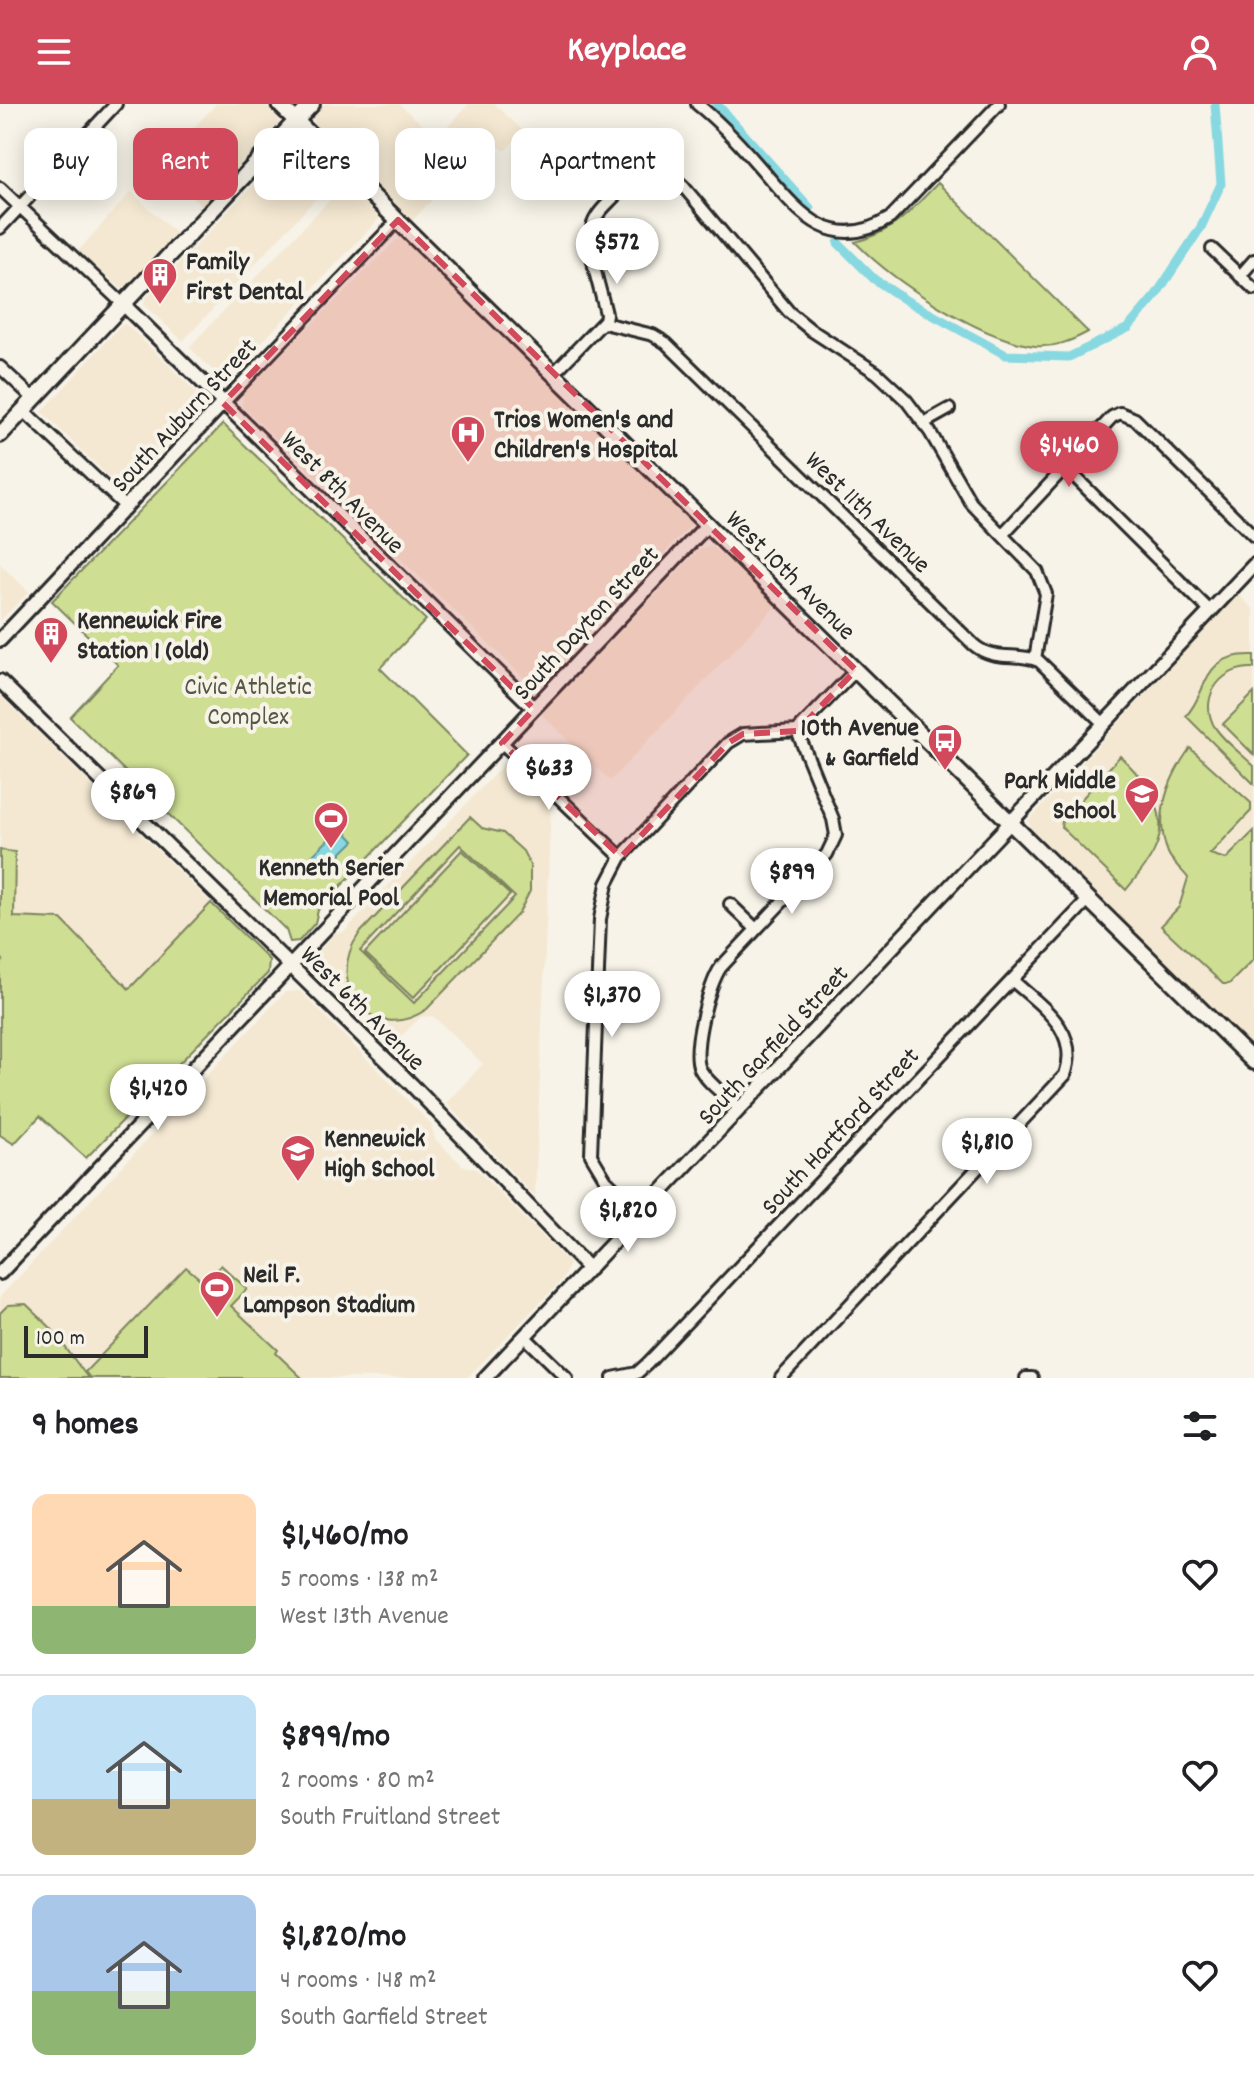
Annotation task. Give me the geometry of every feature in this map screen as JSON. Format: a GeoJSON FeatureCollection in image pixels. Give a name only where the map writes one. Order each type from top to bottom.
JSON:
{"type":"FeatureCollection","features":[{"type":"Feature","properties":{"kind":"main road","name":"West 10th Avenue"},"geometry":{"type":"LineString","coordinates":[[279,104],[1254,1062]]}},
{"type":"Feature","properties":{"kind":"main road"},"geometry":{"type":"LineString","coordinates":[[0,435],[312,104]]}},
{"type":"Feature","properties":{"kind":"street"},"geometry":{"type":"LineString","coordinates":[[0,228],[116,104]]}},
{"type":"Feature","properties":{"kind":"street"},"geometry":{"type":"LineString","coordinates":[[697,104],[726,129],[802,214],[821,227],[843,232],[869,229],[890,218],[999,104]]}},
{"type":"Feature","properties":{"kind":"street"},"geometry":{"type":"LineString","coordinates":[[554,373],[604,323],[606,314],[590,239],[592,225],[599,213],[639,176],[655,173],[671,177],[683,186],[800,322],[887,381],[912,406],[971,503],[1037,571],[1045,588],[1046,601],[1035,659],[1104,724]]}},
{"type":"Feature","properties":{"kind":"street"},"geometry":{"type":"LineString","coordinates":[[0,188],[123,304]]}},
{"type":"Feature","properties":{"kind":"street","name":"South Auburn Street"},"geometry":{"type":"LineString","coordinates":[[0,640],[398,220]]}},
{"type":"Feature","properties":{"kind":"street"},"geometry":{"type":"LineString","coordinates":[[1212,249],[1254,289]]}},
{"type":"Feature","properties":{"kind":"street"},"geometry":{"type":"LineString","coordinates":[[1240,276],[1254,260]]}},
{"type":"Feature","properties":{"kind":"street","name":"West 8th Avenue"},"geometry":{"type":"LineString","coordinates":[[123,304],[534,708]]}},
{"type":"Feature","properties":{"kind":"street","name":"West 11th Avenue"},"geometry":{"type":"LineString","coordinates":[[604,323],[653,335],[666,343],[979,650],[996,657],[1035,659]]}},
{"type":"Feature","properties":{"kind":"street"},"geometry":{"type":"LineString","coordinates":[[0,367],[34,399]]}},
{"type":"Feature","properties":{"kind":"street"},"geometry":{"type":"LineString","coordinates":[[924,423],[949,409]]}},
{"type":"Feature","properties":{"kind":"street"},"geometry":{"type":"LineString","coordinates":[[23,410],[126,507]]}},
{"type":"Feature","properties":{"kind":"street"},"geometry":{"type":"LineString","coordinates":[[1002,535],[1112,417],[1124,413],[1135,419],[1254,536]]}},
{"type":"Feature","properties":{"kind":"street"},"geometry":{"type":"LineString","coordinates":[[1066,468],[1210,611]]}},
{"type":"Feature","properties":{"kind":"street","name":"South Dayton Street"},"geometry":{"type":"LineString","coordinates":[[0,1273],[708,524]]}},
{"type":"Feature","properties":{"kind":"street","name":"South Garfield Street"},"geometry":{"type":"LineString","coordinates":[[485,1378],[1254,565]]}},
{"type":"Feature","properties":{"kind":"street"},"geometry":{"type":"LineString","coordinates":[[642,1214],[599,1172],[590,1146],[600,919],[607,884],[621,857],[728,743],[743,734],[797,731],[856,670]]}},
{"type":"Feature","properties":{"kind":"street","name":"West 6th Avenue"},"geometry":{"type":"LineString","coordinates":[[0,681],[412,1085],[589,1269]]}},
{"type":"Feature","properties":{"kind":"street"},"geometry":{"type":"LineString","coordinates":[[740,1109],[704,1075],[696,1057],[716,974],[827,854],[836,835],[833,819],[797,731]]}},
{"type":"Feature","properties":{"kind":"street"},"geometry":{"type":"LineString","coordinates":[[502,743],[621,857]]}},
{"type":"Feature","properties":{"kind":"street","name":"South Hartford Street"},"geometry":{"type":"LineString","coordinates":[[613,1378],[637,1373],[647,1364],[1089,899]]}},
{"type":"Feature","properties":{"kind":"street"},"geometry":{"type":"LineString","coordinates":[[730,904],[756,929]]}},
{"type":"Feature","properties":{"kind":"street"},"geometry":{"type":"LineString","coordinates":[[781,1378],[1065,1075],[1069,1048],[1064,1030],[1012,980]]}},
{"type":"Feature","properties":{"kind":"street"},"geometry":{"type":"LineString","coordinates":[[525,1337],[567,1378]]}},
{"type":"Feature","properties":{"kind":"highlighted area"},"geometry":{"type":"Polygon","coordinates":[[[398,220],[856,670],[797,731],[743,734],[728,743],[621,857],[502,743],[534,709],[223,403],[398,220]]]}},
{"type":"Feature","properties":{"kind":"shaded area"},"geometry":{"type":"Polygon","coordinates":[[[216,104],[266,104],[277,115],[279,123],[274,128],[254,128],[254,150],[238,167],[238,128],[194,128],[216,104]]]}},
{"type":"Feature","properties":{"kind":"shaded area"},"geometry":{"type":"Polygon","coordinates":[[[324,104],[399,104],[426,128],[395,128],[395,200],[432,200],[412,221],[379,188],[379,128],[318,128],[313,116],[324,104]]]}},
{"type":"Feature","properties":{"kind":"shaded area"},"geometry":{"type":"Polygon","coordinates":[[[469,104],[495,104],[520,128],[511,128],[511,144],[505,151],[495,142],[495,128],[446,128],[469,104]]]}},
{"type":"Feature","properties":{"kind":"shaded area"},"geometry":{"type":"Polygon","coordinates":[[[254,184],[254,200],[315,200],[183,341],[144,305],[145,299],[254,184]]]}},
{"type":"Feature","properties":{"kind":"shaded area"},"geometry":{"type":"Polygon","coordinates":[[[131,192],[133,200],[140,200],[176,233],[125,287],[120,288],[78,251],[131,192]]]}},
{"type":"Feature","properties":{"kind":"shaded area"},"geometry":{"type":"Polygon","coordinates":[[[330,200],[361,200],[380,218],[224,382],[189,347],[330,200]]]}},
{"type":"Feature","properties":{"kind":"shaded area","name":"Trios Women's and Children's Hospital"},"geometry":{"type":"Polygon","coordinates":[[[402,239],[695,521],[540,684],[528,682],[242,406],[243,393],[396,240],[402,239]]]}},
{"type":"Feature","properties":{"kind":"shaded area"},"geometry":{"type":"Polygon","coordinates":[[[126,324],[202,398],[203,406],[126,484],[115,483],[42,412],[120,326],[126,324]]]}},
{"type":"Feature","properties":{"kind":"shaded area"},"geometry":{"type":"Polygon","coordinates":[[[712,546],[777,605],[610,781],[541,714],[700,548],[712,546]]]}},
{"type":"Feature","properties":{"kind":"shaded area"},"geometry":{"type":"Polygon","coordinates":[[[0,564],[29,592],[0,621],[0,564]]]}},
{"type":"Feature","properties":{"kind":"shaded area","name":"Park Middle School"},"geometry":{"type":"Polygon","coordinates":[[[1238,594],[1254,610],[1254,1050],[1032,829],[1028,821],[1238,594]]]}},
{"type":"Feature","properties":{"kind":"shaded area"},"geometry":{"type":"Polygon","coordinates":[[[0,695],[211,903],[129,989],[61,919],[14,917],[15,852],[0,850],[0,695]]]}},
{"type":"Feature","properties":{"kind":"shaded area","name":"Kennewick High School"},"geometry":{"type":"Polygon","coordinates":[[[508,760],[551,802],[535,1197],[446,1103],[483,1064],[433,1016],[421,1017],[393,1044],[314,965],[315,956],[335,933],[344,932],[508,760]]]}},
{"type":"Feature","properties":{"kind":"shaded area","name":"Kennewick High School"},"geometry":{"type":"Polygon","coordinates":[[[300,991],[431,1124],[435,1139],[462,1165],[476,1169],[569,1263],[563,1279],[467,1378],[0,1378],[0,1297],[285,992],[300,991]]]}},
{"type":"Feature","properties":{"kind":"green space"},"geometry":{"type":"Polygon","coordinates":[[[938,183],[1088,332],[1063,343],[1035,346],[989,332],[964,321],[915,291],[855,242],[891,226],[938,183]]]}},
{"type":"Feature","properties":{"kind":"green space","name":"Civic Athletic Complex"},"geometry":{"type":"Polygon","coordinates":[[[223,424],[426,620],[380,668],[467,755],[318,910],[315,923],[299,941],[290,942],[286,930],[70,717],[118,665],[52,601],[223,424]]]}},
{"type":"Feature","properties":{"kind":"green space"},"geometry":{"type":"Polygon","coordinates":[[[1254,655],[1254,668],[1224,677],[1217,684],[1209,702],[1217,730],[1254,766],[1254,784],[1186,716],[1215,667],[1237,656],[1254,655]]]}},
{"type":"Feature","properties":{"kind":"green space"},"geometry":{"type":"Polygon","coordinates":[[[1254,693],[1254,755],[1223,724],[1254,693]]]}},
{"type":"Feature","properties":{"kind":"green space"},"geometry":{"type":"Polygon","coordinates":[[[1190,748],[1251,803],[1251,811],[1210,854],[1226,859],[1254,831],[1254,959],[1229,984],[1223,984],[1161,926],[1179,907],[1188,878],[1168,853],[1162,825],[1169,785],[1190,748]]]}},
{"type":"Feature","properties":{"kind":"green space"},"geometry":{"type":"Polygon","coordinates":[[[1120,756],[1147,786],[1158,810],[1160,823],[1152,855],[1126,890],[1061,827],[1062,821],[1120,756]]]}},
{"type":"Feature","properties":{"kind":"green space"},"geometry":{"type":"Polygon","coordinates":[[[470,817],[482,828],[503,833],[523,851],[530,865],[530,891],[519,913],[427,1009],[407,1019],[389,1020],[372,1016],[359,1006],[350,991],[347,974],[349,954],[359,934],[470,817]],[[460,845],[360,951],[414,1003],[515,897],[460,845]]]}},
{"type":"Feature","properties":{"kind":"green space"},"geometry":{"type":"Polygon","coordinates":[[[0,850],[15,852],[14,917],[61,919],[129,989],[211,903],[269,960],[268,973],[86,1158],[40,1116],[14,1144],[0,1135],[0,967],[3,960],[0,957],[0,850]]]}},
{"type":"Feature","properties":{"kind":"green space"},"geometry":{"type":"Polygon","coordinates":[[[462,850],[510,895],[413,998],[365,953],[462,850]]]}},
{"type":"Feature","properties":{"kind":"green space"},"geometry":{"type":"Polygon","coordinates":[[[221,1265],[247,1289],[231,1306],[278,1350],[276,1353],[302,1378],[90,1378],[85,1372],[186,1267],[217,1293],[206,1281],[221,1265]]]}},
{"type":"Feature","properties":{"kind":"green space"},"geometry":{"type":"Polygon","coordinates":[[[26,1304],[51,1328],[88,1378],[0,1378],[0,1313],[8,1305],[26,1304]]]}},
{"type":"Feature","properties":{"kind":"water","name":"Kenneth Serier Memorial Pool"},"geometry":{"type":"Polygon","coordinates":[[[341,827],[354,841],[321,873],[308,860],[341,827]]]}},
{"type":"Feature","properties":{"kind":"waterway"},"geometry":{"type":"LineString","coordinates":[[717,104],[810,208]]}},
{"type":"Feature","properties":{"kind":"waterway"},"geometry":{"type":"LineString","coordinates":[[838,243],[874,279],[907,301],[1006,355],[1069,357],[1128,328],[1156,295],[1201,227],[1221,184],[1215,104]]}},
{"type":"Feature","properties":{"kind":"place","name":"Family First Dental"},"geometry":{"type":"Point","coordinates":[160,306]}},
{"type":"Feature","properties":{"kind":"place","name":"Trios Women's and Children's Hospital"},"geometry":{"type":"Point","coordinates":[468,464]}},
{"type":"Feature","properties":{"kind":"place","name":"Kennewick Fire Station 1 (old)"},"geometry":{"type":"Point","coordinates":[51,665]}},
{"type":"Feature","properties":{"kind":"place","name":"10th Avenue & Garfield"},"geometry":{"type":"Point","coordinates":[945,772]}},
{"type":"Feature","properties":{"kind":"place","name":"Park Middle School"},"geometry":{"type":"Point","coordinates":[1142,825]}},
{"type":"Feature","properties":{"kind":"place","name":"Kenneth Serier Memorial Pool"},"geometry":{"type":"Point","coordinates":[331,850]}},
{"type":"Feature","properties":{"kind":"place","name":"Kennewick High School"},"geometry":{"type":"Point","coordinates":[298,1183]}},
{"type":"Feature","properties":{"kind":"place","name":"Neil F. Lampson Stadium"},"geometry":{"type":"Point","coordinates":[217,1319]}}]}
